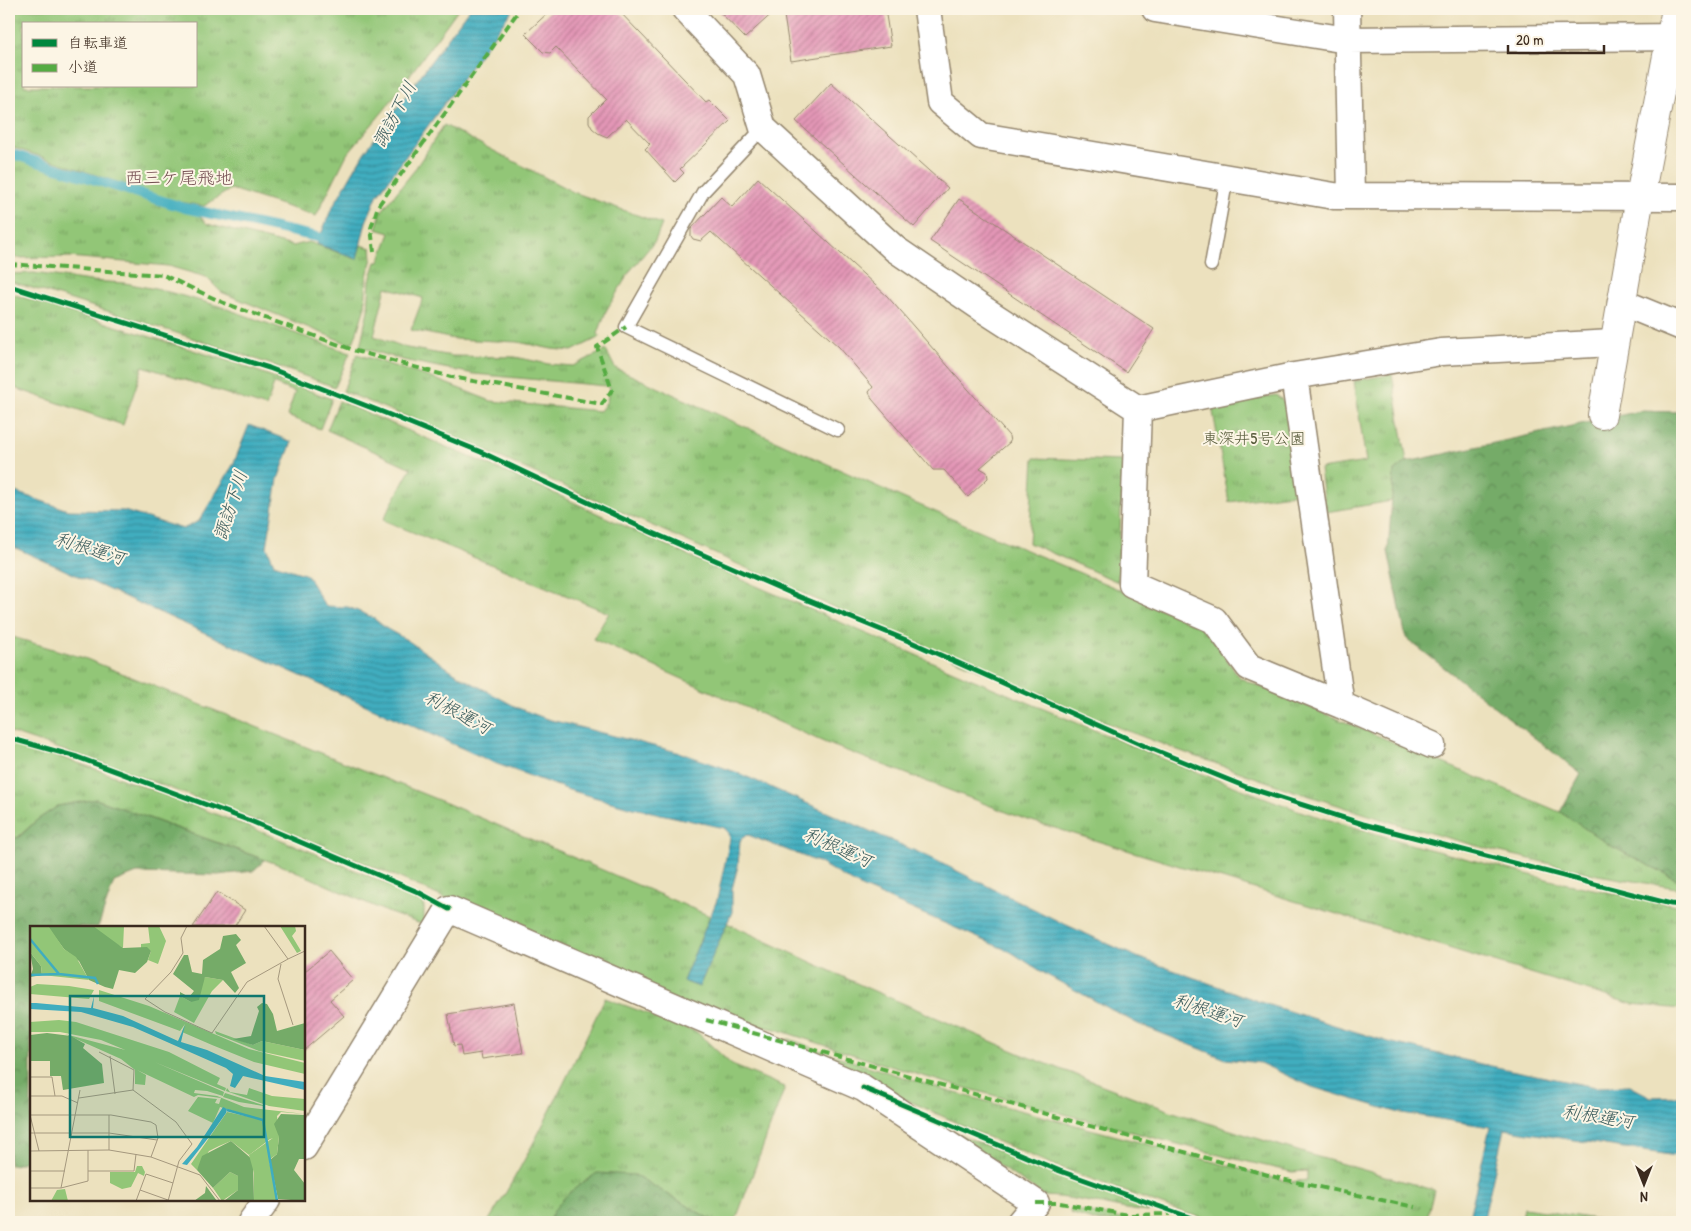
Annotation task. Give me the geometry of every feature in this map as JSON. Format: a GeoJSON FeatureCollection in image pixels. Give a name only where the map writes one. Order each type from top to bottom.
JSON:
{"type":"FeatureCollection","features":[{"type":"Feature","properties":{"kind":"street"},"geometry":{"type":"LineString","coordinates":[[685,9],[747,75],[763,128],[895,249],[983,309],[1138,409],[1294,376],[1441,352],[1613,343]]}},
{"type":"Feature","properties":{"kind":"street"},"geometry":{"type":"LineString","coordinates":[[927,9],[940,102],[981,136],[1334,196],[1682,196]]}},
{"type":"Feature","properties":{"kind":"street"},"geometry":{"type":"LineString","coordinates":[[1156,9],[1347,40],[1676,37]]}},
{"type":"Feature","properties":{"kind":"street"},"geometry":{"type":"LineString","coordinates":[[1347,9],[1351,196]]}},
{"type":"Feature","properties":{"kind":"street"},"geometry":{"type":"LineString","coordinates":[[1602,415],[1613,343],[1640,197],[1676,37],[1676,9]]}},
{"type":"Feature","properties":{"kind":"street"},"geometry":{"type":"LineString","coordinates":[[1621,302],[1682,328]]}},
{"type":"Feature","properties":{"kind":"street"},"geometry":{"type":"LineString","coordinates":[[1294,376],[1341,705]]}},
{"type":"Feature","properties":{"kind":"street"},"geometry":{"type":"LineString","coordinates":[[1138,409],[1132,584],[1214,620],[1249,667],[1432,745]]}},
{"type":"Feature","properties":{"kind":"street"},"geometry":{"type":"LineString","coordinates":[[305,1145],[449,909],[863,1088],[1036,1203],[1020,1222]]}},
{"type":"Feature","properties":{"kind":"street"},"geometry":{"type":"LineString","coordinates":[[251,1222],[266,1201]]}},
{"type":"Feature","properties":{"kind":"lane"},"geometry":{"type":"LineString","coordinates":[[763,128],[703,192],[626,327],[838,430]]}},
{"type":"Feature","properties":{"kind":"lane"},"geometry":{"type":"LineString","coordinates":[[1211,265],[1227,177]]}},
{"type":"Feature","properties":{"kind":"green space"},"geometry":{"type":"Polygon","coordinates":[[[9,9],[458,9],[385,109],[347,154],[316,216],[231,189],[204,206],[174,201],[9,146],[9,9]]]}},
{"type":"Feature","properties":{"kind":"green space"},"geometry":{"type":"Polygon","coordinates":[[[444,125],[573,192],[662,224],[655,241],[630,271],[606,311],[598,334],[600,337],[572,351],[518,342],[454,339],[411,330],[423,298],[386,287],[374,336],[407,348],[452,356],[515,357],[548,364],[573,366],[606,350],[615,368],[905,499],[1118,589],[1206,630],[1240,678],[1560,812],[1613,847],[1682,882],[1682,889],[1598,875],[1492,850],[1394,823],[1288,789],[1175,749],[1089,716],[860,619],[446,433],[343,391],[357,354],[440,381],[491,401],[600,411],[607,401],[609,388],[606,386],[474,374],[403,360],[360,347],[368,310],[370,280],[376,262],[379,262],[390,233],[376,229],[381,212],[413,172],[444,125]]]}},
{"type":"Feature","properties":{"kind":"green space"},"geometry":{"type":"Polygon","coordinates":[[[9,156],[158,203],[197,213],[207,224],[293,246],[309,242],[356,259],[361,245],[371,248],[372,258],[367,276],[365,307],[354,341],[349,344],[221,292],[206,277],[168,266],[70,257],[9,258],[9,156]]]}},
{"type":"Feature","properties":{"kind":"green space"},"geometry":{"type":"Polygon","coordinates":[[[34,273],[90,281],[125,283],[165,291],[219,306],[350,353],[335,387],[173,332],[9,281],[9,274],[34,273]]]}},
{"type":"Feature","properties":{"kind":"green space"},"geometry":{"type":"Polygon","coordinates":[[[9,293],[238,364],[332,399],[320,429],[287,416],[295,392],[274,384],[266,407],[143,366],[123,425],[9,386],[9,293]]]}},
{"type":"Feature","properties":{"kind":"green space"},"geometry":{"type":"Polygon","coordinates":[[[1392,374],[1407,462],[1394,471],[1392,501],[1326,512],[1320,469],[1366,462],[1354,381],[1392,374]]]}},
{"type":"Feature","properties":{"kind":"green space","name":"東深井5号公園"},"geometry":{"type":"Polygon","coordinates":[[[1276,395],[1285,402],[1298,493],[1229,502],[1212,406],[1276,395]]]}},
{"type":"Feature","properties":{"kind":"green space"},"geometry":{"type":"Polygon","coordinates":[[[339,401],[547,490],[724,572],[967,677],[1173,763],[1303,812],[1417,846],[1554,881],[1682,906],[1682,1009],[1632,1004],[1022,818],[826,743],[593,639],[609,613],[383,520],[411,468],[327,430],[339,401]]]}},
{"type":"Feature","properties":{"kind":"green space"},"geometry":{"type":"Polygon","coordinates":[[[1640,411],[1682,412],[1682,882],[1613,847],[1560,812],[1581,774],[1406,638],[1388,551],[1394,471],[1407,462],[1640,411]]]}},
{"type":"Feature","properties":{"kind":"green space"},"geometry":{"type":"Polygon","coordinates":[[[1034,458],[1123,461],[1118,582],[1029,543],[1034,458]]]}},
{"type":"Feature","properties":{"kind":"green space"},"geometry":{"type":"Polygon","coordinates":[[[9,636],[84,658],[446,803],[710,916],[683,981],[699,987],[727,923],[865,987],[1021,1054],[1173,1112],[1304,1153],[1434,1190],[1426,1222],[1215,1222],[1170,1208],[1051,1164],[916,1104],[827,1068],[771,1041],[790,1039],[833,1055],[944,1090],[1289,1182],[1307,1180],[1307,1171],[1292,1172],[1227,1157],[943,1082],[775,1029],[706,1017],[341,853],[125,771],[9,732],[9,636]]]}},
{"type":"Feature","properties":{"kind":"green space"},"geometry":{"type":"Polygon","coordinates":[[[9,741],[124,779],[192,805],[417,897],[424,906],[424,925],[387,912],[291,869],[96,799],[58,806],[37,820],[17,838],[9,836],[9,741]]]}},
{"type":"Feature","properties":{"kind":"green space"},"geometry":{"type":"Polygon","coordinates":[[[96,799],[265,860],[253,871],[218,875],[137,873],[114,882],[98,926],[30,926],[30,1159],[15,1165],[9,1165],[9,836],[18,838],[37,820],[58,806],[96,799]]]}},
{"type":"Feature","properties":{"kind":"green space"},"geometry":{"type":"Polygon","coordinates":[[[605,998],[697,1032],[732,1065],[785,1087],[735,1222],[715,1222],[635,1175],[551,1215],[549,1222],[488,1222],[535,1140],[605,998]]]}},
{"type":"Feature","properties":{"kind":"green space"},"geometry":{"type":"Polygon","coordinates":[[[943,1128],[1150,1211],[1134,1210],[1070,1198],[1044,1196],[943,1128]]]}},
{"type":"Feature","properties":{"kind":"green space"},"geometry":{"type":"Polygon","coordinates":[[[597,1173],[635,1175],[715,1222],[549,1222],[562,1200],[575,1188],[597,1173]]]}},
{"type":"Feature","properties":{"kind":"green space"},"geometry":{"type":"Polygon","coordinates":[[[1524,1208],[1615,1222],[1521,1222],[1524,1208]]]}},
{"type":"Feature","properties":{"kind":"green space"},"geometry":{"type":"Polygon","coordinates":[[[1071,1209],[1128,1220],[1178,1222],[1099,1222],[1070,1213],[1071,1209]]]}},
{"type":"Feature","properties":{"kind":"water","name":"諏訪下川"},"geometry":{"type":"Polygon","coordinates":[[[469,9],[513,9],[377,196],[366,222],[357,259],[317,244],[331,210],[364,153],[469,9]]]}},
{"type":"Feature","properties":{"kind":"water"},"geometry":{"type":"Polygon","coordinates":[[[249,425],[292,442],[278,479],[267,547],[274,564],[307,575],[325,606],[348,607],[372,617],[387,629],[407,640],[461,677],[518,708],[547,719],[681,753],[736,772],[929,857],[1060,922],[1137,957],[1269,1005],[1389,1042],[1481,1064],[1595,1087],[1630,1086],[1651,1097],[1682,1096],[1682,1157],[1504,1129],[1483,1222],[1468,1222],[1490,1127],[1396,1112],[1312,1087],[1260,1063],[1226,1059],[1138,1024],[1047,975],[1011,952],[861,887],[818,862],[748,835],[740,841],[738,866],[732,889],[732,912],[699,987],[683,981],[717,900],[730,839],[729,833],[724,828],[629,807],[569,790],[497,764],[9,545],[9,490],[68,510],[124,511],[183,529],[199,521],[233,465],[249,425]]]}},
{"type":"Feature","properties":{"kind":"building"},"geometry":{"type":"Polygon","coordinates":[[[552,9],[617,9],[706,102],[709,100],[730,121],[680,169],[684,173],[675,182],[645,149],[650,144],[626,119],[607,137],[592,128],[589,116],[606,99],[556,47],[550,53],[543,52],[525,34],[552,9]]]}},
{"type":"Feature","properties":{"kind":"building"},"geometry":{"type":"Polygon","coordinates":[[[717,9],[777,9],[745,38],[717,9]]]}},
{"type":"Feature","properties":{"kind":"building"},"geometry":{"type":"Polygon","coordinates":[[[783,9],[885,9],[891,46],[791,61],[783,9]]]}},
{"type":"Feature","properties":{"kind":"building"},"geometry":{"type":"Polygon","coordinates":[[[831,83],[948,188],[914,227],[796,121],[831,83]]]}},
{"type":"Feature","properties":{"kind":"building"},"geometry":{"type":"Polygon","coordinates":[[[758,178],[887,296],[1009,436],[1010,442],[980,468],[987,472],[988,478],[968,497],[944,470],[933,470],[872,399],[869,392],[873,387],[839,347],[711,232],[701,241],[693,239],[691,236],[691,229],[721,197],[732,207],[758,178]]]}},
{"type":"Feature","properties":{"kind":"building"},"geometry":{"type":"Polygon","coordinates":[[[959,199],[1154,329],[1126,372],[930,241],[959,199]]]}},
{"type":"Feature","properties":{"kind":"building"},"geometry":{"type":"Polygon","coordinates":[[[217,892],[245,910],[235,926],[194,926],[217,892]]]}},
{"type":"Feature","properties":{"kind":"building"},"geometry":{"type":"Polygon","coordinates":[[[329,951],[353,980],[330,1000],[344,1016],[305,1049],[305,971],[329,951]]]}},
{"type":"Feature","properties":{"kind":"building"},"geometry":{"type":"Polygon","coordinates":[[[514,1003],[523,1053],[482,1059],[481,1053],[462,1056],[460,1045],[454,1046],[448,1014],[514,1003]]]}},
{"type":"Feature","properties":{"kind":"waterway"},"geometry":{"type":"LineString","coordinates":[[9,153],[185,208],[331,240]]}},
{"type":"Feature","properties":{"kind":"marked path"},"geometry":{"type":"LineString","coordinates":[[374,252],[371,228],[378,206],[520,9]]}},
{"type":"Feature","properties":{"kind":"marked path"},"geometry":{"type":"LineString","coordinates":[[9,264],[163,275],[224,303],[356,351],[451,377],[602,404],[612,390],[597,347],[626,327]]}},
{"type":"Feature","properties":{"kind":"marked path"},"geometry":{"type":"LineString","coordinates":[[706,1020],[1286,1180],[1415,1207]]}},
{"type":"Feature","properties":{"kind":"marked path"},"geometry":{"type":"LineString","coordinates":[[1036,1203],[1060,1203],[1128,1215],[1170,1214]]}},
{"type":"Feature","properties":{"kind":"cycle path"},"geometry":{"type":"LineString","coordinates":[[9,286],[269,368],[385,413],[481,452],[651,532],[800,597],[911,642],[1140,744],[1246,787],[1363,824],[1671,904],[1682,905]]}},
{"type":"Feature","properties":{"kind":"cycle path"},"geometry":{"type":"LineString","coordinates":[[9,738],[77,757],[253,822],[418,892],[449,909]]}},
{"type":"Feature","properties":{"kind":"cycle path"},"geometry":{"type":"LineString","coordinates":[[863,1088],[1060,1171],[1203,1222]]}},
{"type":"Feature","properties":{"kind":"district","name":"西三ケ尾飛地"},"geometry":{"type":"Point","coordinates":[179,177]}},
{"type":"Feature","properties":{"kind":"water label","name":"利根運河"},"geometry":{"type":"Point","coordinates":[90,548]}},
{"type":"Feature","properties":{"kind":"water label","name":"利根運河"},"geometry":{"type":"Point","coordinates":[458,712]}},
{"type":"Feature","properties":{"kind":"water label","name":"利根運河"},"geometry":{"type":"Point","coordinates":[838,847]}},
{"type":"Feature","properties":{"kind":"water label","name":"利根運河"},"geometry":{"type":"Point","coordinates":[1208,1010]}},
{"type":"Feature","properties":{"kind":"water label","name":"利根運河"},"geometry":{"type":"Point","coordinates":[1598,1116]}}]}
